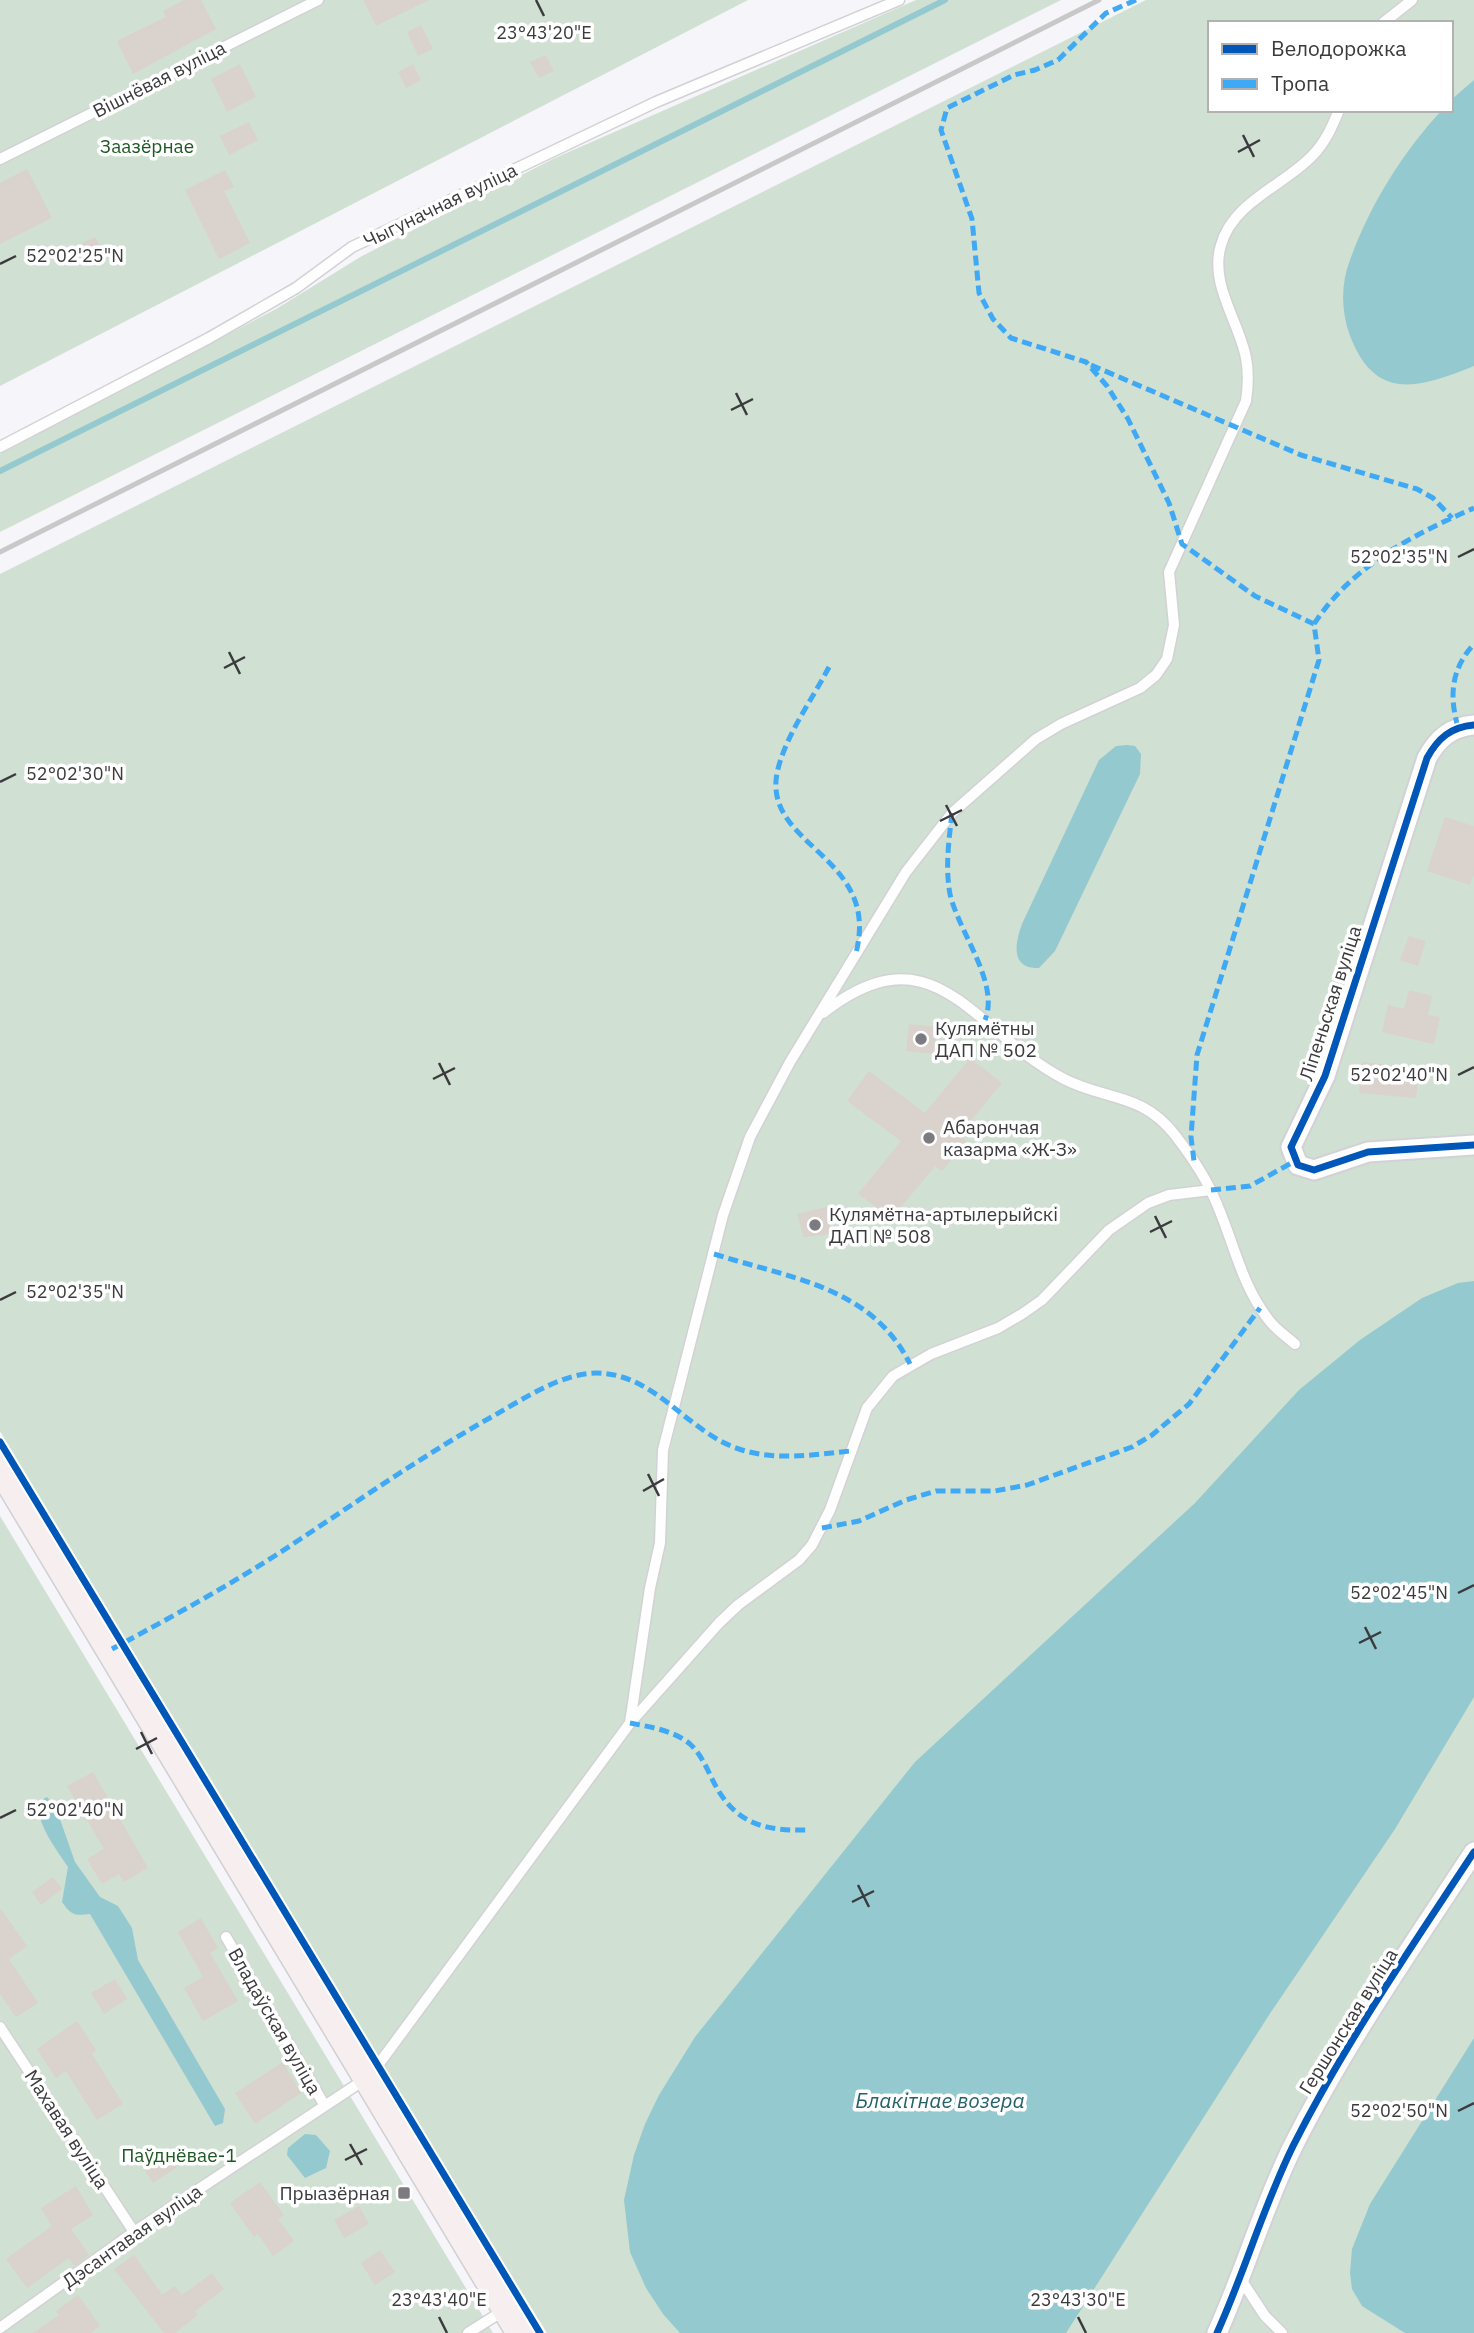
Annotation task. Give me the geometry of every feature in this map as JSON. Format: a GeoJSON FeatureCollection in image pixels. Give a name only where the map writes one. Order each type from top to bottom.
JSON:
{"type":"FeatureCollection","features":[{"type":"Feature","properties":{"kind":"main road"},"geometry":{"type":"LineString","coordinates":[[0,1464],[370,2076],[514,2321]]}},
{"type":"Feature","properties":{"kind":"street","name":"Ліпеньская вуліца"},"geometry":{"type":"LineString","coordinates":[[1466,726],[1434,745],[1427,758],[1329,1065],[1291,1147],[1298,1165],[1305,1170],[1314,1170],[1367,1152],[1474,1145]]}},
{"type":"Feature","properties":{"kind":"street","name":"Гершонская вуліца"},"geometry":{"type":"LineString","coordinates":[[1217,2333],[1271,2193],[1321,2093],[1474,1852]]}},
{"type":"Feature","properties":{"kind":"lane","name":"Вішнёвая вуліца"},"geometry":{"type":"LineString","coordinates":[[0,159],[318,0]]}},
{"type":"Feature","properties":{"kind":"lane","name":"Чыгуначная вуліца"},"geometry":{"type":"LineString","coordinates":[[0,447],[220,332],[296,288],[352,247],[656,102],[899,0]]}},
{"type":"Feature","properties":{"kind":"lane"},"geometry":{"type":"LineString","coordinates":[[1386,21],[1412,0]]}},
{"type":"Feature","properties":{"kind":"lane"},"geometry":{"type":"LineString","coordinates":[[629,1723],[650,1588],[660,1543],[663,1450],[723,1216],[750,1137],[768,1098],[906,872],[952,813],[1036,739],[1061,724],[1140,688],[1156,675],[1167,659],[1174,625],[1169,572],[1246,401],[1246,356],[1217,266],[1220,245],[1229,226],[1244,209],[1311,158],[1325,141],[1338,112]]}},
{"type":"Feature","properties":{"kind":"lane"},"geometry":{"type":"LineString","coordinates":[[817,1018],[853,992],[889,979],[912,979],[937,986],[961,999],[1040,1065],[1066,1080],[1129,1099],[1153,1113],[1180,1142],[1211,1190],[1239,1269],[1253,1298],[1270,1322],[1295,1344]]}},
{"type":"Feature","properties":{"kind":"lane"},"geometry":{"type":"LineString","coordinates":[[370,2076],[629,1723],[719,1623],[738,1605],[799,1560],[812,1545],[826,1519],[867,1408],[893,1376],[931,1354],[998,1328],[1023,1314],[1042,1300],[1109,1230],[1148,1203],[1169,1195],[1211,1190]]}},
{"type":"Feature","properties":{"kind":"lane","name":"Владаўская вуліца"},"geometry":{"type":"LineString","coordinates":[[226,1937],[324,2106]]}},
{"type":"Feature","properties":{"kind":"lane","name":"Махавая вуліца"},"geometry":{"type":"LineString","coordinates":[[2,2034],[134,2232]]}},
{"type":"Feature","properties":{"kind":"lane","name":"Дэсантавая вуліца"},"geometry":{"type":"LineString","coordinates":[[0,2328],[134,2232],[370,2076]]}},
{"type":"Feature","properties":{"kind":"lane"},"geometry":{"type":"LineString","coordinates":[[1239,2276],[1265,2316],[1282,2333]]}},
{"type":"Feature","properties":{"kind":"lane"},"geometry":{"type":"LineString","coordinates":[[468,2333],[514,2321]]}},
{"type":"Feature","properties":{"kind":"green space","name":"Заазёрнае"},"geometry":{"type":"Polygon","coordinates":[[[0,0],[748,0],[0,386],[0,0]]]}},
{"type":"Feature","properties":{"kind":"green space"},"geometry":{"type":"Polygon","coordinates":[[[916,0],[1061,0],[0,532],[0,454],[276,309],[362,256],[555,158],[916,0]]]}},
{"type":"Feature","properties":{"kind":"green space"},"geometry":{"type":"Polygon","coordinates":[[[1146,0],[1474,0],[1474,2333],[547,2333],[389,2078],[0,1431],[0,574],[1146,0]]]}},
{"type":"Feature","properties":{"kind":"green space","name":"Паўднёвае-1"},"geometry":{"type":"Polygon","coordinates":[[[0,1516],[493,2333],[0,2333],[0,1516]]]}},
{"type":"Feature","properties":{"kind":"water"},"geometry":{"type":"Polygon","coordinates":[[[1474,80],[1474,366],[1434,380],[1400,384],[1385,380],[1371,370],[1359,355],[1349,333],[1345,315],[1345,278],[1367,219],[1388,180],[1440,112],[1453,112],[1453,98],[1474,80]]]}},
{"type":"Feature","properties":{"kind":"water"},"geometry":{"type":"Polygon","coordinates":[[[1116,746],[1135,746],[1141,754],[1140,774],[1055,951],[1039,968],[1023,964],[1017,953],[1022,924],[1099,760],[1116,746]]]}},
{"type":"Feature","properties":{"kind":"water","name":"Блакітнае возера"},"geometry":{"type":"Polygon","coordinates":[[[1474,1281],[1474,1697],[1395,1829],[1269,2015],[1066,2333],[680,2333],[663,2314],[646,2288],[630,2252],[624,2200],[634,2155],[645,2124],[659,2095],[695,2037],[915,1762],[1195,1503],[1299,1390],[1360,1340],[1422,1298],[1458,1283],[1474,1281]]]}},
{"type":"Feature","properties":{"kind":"water"},"geometry":{"type":"Polygon","coordinates":[[[47,1797],[56,1808],[75,1862],[100,1897],[118,1906],[132,1928],[138,1960],[225,2109],[223,2123],[215,2126],[90,1914],[73,1914],[62,1902],[68,1867],[41,1820],[38,1802],[47,1797]]]}},
{"type":"Feature","properties":{"kind":"water"},"geometry":{"type":"Polygon","coordinates":[[[1474,2038],[1474,2333],[1405,2333],[1362,2306],[1352,2289],[1352,2249],[1370,2204],[1474,2038]]]}},
{"type":"Feature","properties":{"kind":"water"},"geometry":{"type":"Polygon","coordinates":[[[305,2134],[316,2135],[330,2151],[326,2168],[305,2178],[287,2155],[288,2148],[305,2134]]]}},
{"type":"Feature","properties":{"kind":"building"},"geometry":{"type":"Polygon","coordinates":[[[184,0],[201,0],[216,29],[133,74],[117,41],[166,17],[163,11],[184,0]]]}},
{"type":"Feature","properties":{"kind":"building"},"geometry":{"type":"Polygon","coordinates":[[[363,0],[429,0],[376,26],[363,0]]]}},
{"type":"Feature","properties":{"kind":"building"},"geometry":{"type":"Polygon","coordinates":[[[421,25],[433,49],[418,56],[407,32],[421,25]]]}},
{"type":"Feature","properties":{"kind":"building"},"geometry":{"type":"Polygon","coordinates":[[[546,55],[554,71],[539,78],[530,62],[546,55]]]}},
{"type":"Feature","properties":{"kind":"building"},"geometry":{"type":"Polygon","coordinates":[[[240,64],[256,97],[227,112],[211,79],[240,64]]]}},
{"type":"Feature","properties":{"kind":"building"},"geometry":{"type":"Polygon","coordinates":[[[413,64],[421,80],[406,88],[398,72],[413,64]]]}},
{"type":"Feature","properties":{"kind":"building"},"geometry":{"type":"Polygon","coordinates":[[[249,122],[258,140],[229,155],[220,136],[249,122]]]}},
{"type":"Feature","properties":{"kind":"building"},"geometry":{"type":"Polygon","coordinates":[[[27,169],[52,218],[0,244],[0,183],[27,169]]]}},
{"type":"Feature","properties":{"kind":"building"},"geometry":{"type":"Polygon","coordinates":[[[225,170],[234,187],[224,191],[250,243],[219,259],[185,190],[225,170]]]}},
{"type":"Feature","properties":{"kind":"building"},"geometry":{"type":"Polygon","coordinates":[[[95,237],[104,253],[85,262],[77,246],[95,237]]]}},
{"type":"Feature","properties":{"kind":"building"},"geometry":{"type":"Polygon","coordinates":[[[1445,817],[1474,826],[1474,874],[1470,885],[1427,871],[1445,817]]]}},
{"type":"Feature","properties":{"kind":"building"},"geometry":{"type":"Polygon","coordinates":[[[1409,936],[1426,941],[1418,966],[1400,960],[1409,936]]]}},
{"type":"Feature","properties":{"kind":"building"},"geometry":{"type":"Polygon","coordinates":[[[1409,990],[1432,996],[1428,1015],[1440,1017],[1434,1044],[1382,1032],[1388,1005],[1404,1009],[1409,990]]]}},
{"type":"Feature","properties":{"kind":"building","name":"Кулямётны ДАП № 502"},"geometry":{"type":"Polygon","coordinates":[[[909,1024],[937,1027],[934,1054],[906,1051],[909,1024]]]}},
{"type":"Feature","properties":{"kind":"building","name":"Абарончая казарма «Ж-З»"},"geometry":{"type":"Polygon","coordinates":[[[970,1058],[1002,1083],[959,1135],[966,1141],[942,1171],[935,1166],[892,1218],[858,1194],[901,1141],[847,1101],[869,1071],[925,1113],[970,1058]]]}},
{"type":"Feature","properties":{"kind":"building"},"geometry":{"type":"Polygon","coordinates":[[[1362,1062],[1419,1068],[1416,1098],[1359,1093],[1362,1062]]]}},
{"type":"Feature","properties":{"kind":"building","name":"Кулямётна-артылерыйскі ДАП № 508"},"geometry":{"type":"Polygon","coordinates":[[[827,1207],[831,1234],[804,1237],[797,1214],[827,1207]]]}},
{"type":"Feature","properties":{"kind":"building"},"geometry":{"type":"Polygon","coordinates":[[[93,1772],[148,1868],[124,1882],[119,1874],[102,1884],[87,1859],[104,1849],[67,1786],[93,1772]]]}},
{"type":"Feature","properties":{"kind":"building"},"geometry":{"type":"Polygon","coordinates":[[[53,1877],[62,1889],[41,1905],[32,1892],[53,1877]]]}},
{"type":"Feature","properties":{"kind":"building"},"geometry":{"type":"Polygon","coordinates":[[[0,1908],[27,1946],[9,1959],[38,2003],[16,2017],[0,1994],[0,1908]]]}},
{"type":"Feature","properties":{"kind":"building"},"geometry":{"type":"Polygon","coordinates":[[[201,1918],[218,1948],[210,1953],[238,2001],[203,2021],[184,1988],[203,1977],[178,1932],[201,1918]]]}},
{"type":"Feature","properties":{"kind":"building"},"geometry":{"type":"Polygon","coordinates":[[[115,1979],[127,1999],[104,2014],[91,1993],[115,1979]]]}},
{"type":"Feature","properties":{"kind":"building"},"geometry":{"type":"Polygon","coordinates":[[[77,2021],[96,2050],[92,2054],[123,2104],[97,2120],[66,2071],[56,2078],[37,2049],[77,2021]]]}},
{"type":"Feature","properties":{"kind":"building"},"geometry":{"type":"Polygon","coordinates":[[[283,2062],[301,2093],[255,2124],[235,2093],[283,2062]]]}},
{"type":"Feature","properties":{"kind":"building"},"geometry":{"type":"Polygon","coordinates":[[[168,2154],[177,2167],[153,2183],[144,2169],[168,2154]]]}},
{"type":"Feature","properties":{"kind":"building"},"geometry":{"type":"Polygon","coordinates":[[[260,2182],[284,2215],[278,2219],[294,2241],[273,2256],[258,2234],[254,2237],[230,2203],[260,2182]]]}},
{"type":"Feature","properties":{"kind":"building"},"geometry":{"type":"Polygon","coordinates":[[[76,2186],[93,2215],[71,2229],[89,2255],[74,2266],[69,2258],[27,2288],[6,2259],[52,2226],[41,2208],[76,2186]]]}},
{"type":"Feature","properties":{"kind":"building"},"geometry":{"type":"Polygon","coordinates":[[[359,2206],[369,2224],[344,2238],[334,2220],[359,2206]]]}},
{"type":"Feature","properties":{"kind":"building"},"geometry":{"type":"Polygon","coordinates":[[[380,2250],[395,2272],[375,2285],[361,2263],[380,2250]]]}},
{"type":"Feature","properties":{"kind":"building"},"geometry":{"type":"Polygon","coordinates":[[[134,2255],[162,2295],[175,2286],[182,2295],[212,2273],[224,2289],[195,2311],[198,2315],[175,2333],[164,2333],[114,2269],[134,2255]]]}},
{"type":"Feature","properties":{"kind":"building"},"geometry":{"type":"Polygon","coordinates":[[[78,2295],[100,2326],[91,2333],[33,2333],[59,2315],[56,2311],[78,2295]]]}},
{"type":"Feature","properties":{"kind":"waterway"},"geometry":{"type":"LineString","coordinates":[[0,471],[945,0]]}},
{"type":"Feature","properties":{"kind":"railway"},"geometry":{"type":"LineString","coordinates":[[0,552],[1099,0]]}},
{"type":"Feature","properties":{"kind":"marked path"},"geometry":{"type":"LineString","coordinates":[[1136,0],[1106,13],[1058,60],[1014,75],[947,108],[941,130],[972,219],[979,293],[993,319],[1011,338],[1086,362],[1107,386],[1128,419],[1169,503],[1182,544],[1255,596],[1314,624],[1319,660],[1197,1055],[1191,1137],[1194,1161]]}},
{"type":"Feature","properties":{"kind":"marked path"},"geometry":{"type":"LineString","coordinates":[[1091,365],[1301,455],[1417,489],[1433,498],[1452,518]]}},
{"type":"Feature","properties":{"kind":"marked path"},"geometry":{"type":"LineString","coordinates":[[1314,624],[1329,604],[1365,569],[1406,542],[1474,508]]}},
{"type":"Feature","properties":{"kind":"marked path"},"geometry":{"type":"LineString","coordinates":[[1458,727],[1453,704],[1454,683],[1466,653],[1474,644]]}},
{"type":"Feature","properties":{"kind":"marked path"},"geometry":{"type":"LineString","coordinates":[[829,667],[786,745],[777,773],[777,798],[787,819],[838,872],[852,894],[859,920],[856,953]]}},
{"type":"Feature","properties":{"kind":"marked path"},"geometry":{"type":"LineString","coordinates":[[952,813],[948,864],[950,894],[983,974],[988,1006],[985,1020]]}},
{"type":"Feature","properties":{"kind":"marked path"},"geometry":{"type":"LineString","coordinates":[[1211,1190],[1250,1186],[1295,1161]]}},
{"type":"Feature","properties":{"kind":"marked path"},"geometry":{"type":"LineString","coordinates":[[714,1254],[799,1279],[851,1301],[873,1317],[893,1338],[910,1364]]}},
{"type":"Feature","properties":{"kind":"marked path"},"geometry":{"type":"LineString","coordinates":[[822,1528],[859,1521],[906,1500],[936,1491],[995,1491],[1027,1485],[1132,1447],[1152,1435],[1189,1404],[1260,1308]]}},
{"type":"Feature","properties":{"kind":"marked path"},"geometry":{"type":"LineString","coordinates":[[112,1649],[253,1569],[466,1431],[531,1394],[571,1377],[597,1373],[618,1376],[637,1383],[720,1441],[753,1453],[794,1456],[850,1451]]}},
{"type":"Feature","properties":{"kind":"marked path"},"geometry":{"type":"LineString","coordinates":[[630,1723],[669,1732],[690,1744],[703,1760],[726,1802],[745,1818],[767,1827],[806,1830]]}},
{"type":"Feature","properties":{"kind":"cycle path"},"geometry":{"type":"LineString","coordinates":[[1474,725],[1458,728],[1446,735],[1427,758],[1325,1076],[1291,1147],[1298,1165],[1314,1170],[1368,1152],[1474,1145]]}},
{"type":"Feature","properties":{"kind":"cycle path"},"geometry":{"type":"LineString","coordinates":[[0,1442],[540,2333]]}},
{"type":"Feature","properties":{"kind":"cycle path"},"geometry":{"type":"LineString","coordinates":[[1217,2333],[1282,2169],[1313,2108],[1379,1996],[1474,1852]]}},
{"type":"Feature","properties":{"kind":"place","name":"Кулямётны ДАП № 502"},"geometry":{"type":"Point","coordinates":[921,1039]}},
{"type":"Feature","properties":{"kind":"place","name":"Абарончая казарма «Ж-З»"},"geometry":{"type":"Point","coordinates":[929,1138]}},
{"type":"Feature","properties":{"kind":"place","name":"Кулямётна-артылерыйскі ДАП № 508"},"geometry":{"type":"Point","coordinates":[815,1225]}},
{"type":"Feature","properties":{"kind":"place","name":"Прыазёрная"},"geometry":{"type":"Point","coordinates":[404,2193]}}]}
